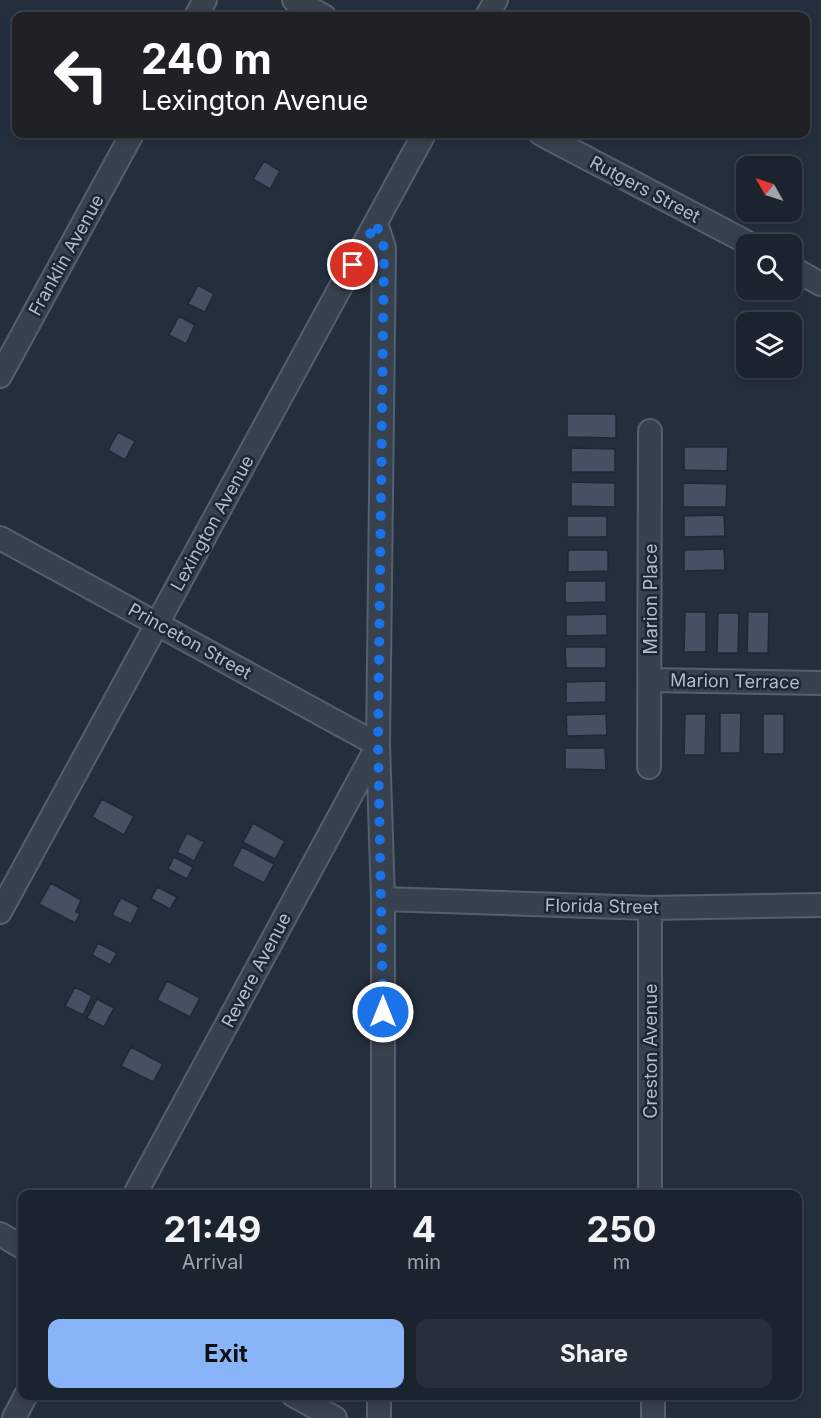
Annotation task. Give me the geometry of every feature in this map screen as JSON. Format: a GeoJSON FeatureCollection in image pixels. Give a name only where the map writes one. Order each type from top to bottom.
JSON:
{"type":"FeatureCollection","features":[{"type":"Feature","properties":{"kind":"street"},"geometry":{"type":"LineString","coordinates":[[294,0],[316,12]]}},
{"type":"Feature","properties":{"kind":"street","name":"Franklin Avenue"},"geometry":{"type":"LineString","coordinates":[[0,376],[130,138]]}},
{"type":"Feature","properties":{"kind":"street","name":"Lexington Avenue"},"geometry":{"type":"LineString","coordinates":[[0,912],[422,138]]}},
{"type":"Feature","properties":{"kind":"street","name":"Rutgers Street"},"geometry":{"type":"LineString","coordinates":[[549,138],[736,237]]}},
{"type":"Feature","properties":{"kind":"street"},"geometry":{"type":"LineString","coordinates":[[376,223],[384,248],[378,745],[383,899],[383,1190]]}},
{"type":"Feature","properties":{"kind":"street"},"geometry":{"type":"LineString","coordinates":[[802,274],[821,284]]}},
{"type":"Feature","properties":{"kind":"street","name":"Marion Place"},"geometry":{"type":"LineString","coordinates":[[649,767],[650,431]]}},
{"type":"Feature","properties":{"kind":"street","name":"Princeton Street"},"geometry":{"type":"LineString","coordinates":[[0,538],[158,622],[378,745]]}},
{"type":"Feature","properties":{"kind":"street","name":"Marion Terrace"},"geometry":{"type":"LineString","coordinates":[[650,680],[821,683]]}},
{"type":"Feature","properties":{"kind":"street","name":"Revere Avenue"},"geometry":{"type":"LineString","coordinates":[[137,1190],[378,745]]}},
{"type":"Feature","properties":{"kind":"street","name":"Florida Street"},"geometry":{"type":"LineString","coordinates":[[383,899],[650,908],[821,905]]}},
{"type":"Feature","properties":{"kind":"street","name":"Creston Avenue"},"geometry":{"type":"LineString","coordinates":[[650,908],[650,1190]]}},
{"type":"Feature","properties":{"kind":"street"},"geometry":{"type":"LineString","coordinates":[[0,1234],[18,1245]]}},
{"type":"Feature","properties":{"kind":"street"},"geometry":{"type":"LineString","coordinates":[[14,1418],[23,1400]]}},
{"type":"Feature","properties":{"kind":"street"},"geometry":{"type":"LineString","coordinates":[[302,1400],[335,1418]]}},
{"type":"Feature","properties":{"kind":"street"},"geometry":{"type":"LineString","coordinates":[[378,1418],[379,1400]]}},
{"type":"Feature","properties":{"kind":"street"},"geometry":{"type":"LineString","coordinates":[[653,1400],[653,1418]]}},
{"type":"Feature","properties":{"kind":"building"},"geometry":{"type":"Polygon","coordinates":[[[264,161],[280,171],[270,189],[253,179],[264,161]]]}},
{"type":"Feature","properties":{"kind":"building"},"geometry":{"type":"Polygon","coordinates":[[[198,285],[214,294],[205,312],[188,304],[198,285]]]}},
{"type":"Feature","properties":{"kind":"building"},"geometry":{"type":"Polygon","coordinates":[[[179,316],[195,325],[186,344],[169,335],[179,316]]]}},
{"type":"Feature","properties":{"kind":"building"},"geometry":{"type":"Polygon","coordinates":[[[567,414],[616,414],[616,438],[567,437],[567,414]]]}},
{"type":"Feature","properties":{"kind":"building"},"geometry":{"type":"Polygon","coordinates":[[[118,432],[135,441],[125,460],[108,450],[118,432]]]}},
{"type":"Feature","properties":{"kind":"building"},"geometry":{"type":"Polygon","coordinates":[[[684,447],[728,447],[727,471],[684,470],[684,447]]]}},
{"type":"Feature","properties":{"kind":"building"},"geometry":{"type":"Polygon","coordinates":[[[571,448],[615,449],[615,472],[571,472],[571,448]]]}},
{"type":"Feature","properties":{"kind":"building"},"geometry":{"type":"Polygon","coordinates":[[[571,482],[615,483],[615,507],[571,506],[571,482]]]}},
{"type":"Feature","properties":{"kind":"building"},"geometry":{"type":"Polygon","coordinates":[[[683,483],[727,484],[726,507],[683,507],[683,483]]]}},
{"type":"Feature","properties":{"kind":"building"},"geometry":{"type":"Polygon","coordinates":[[[724,515],[725,536],[684,537],[684,516],[724,515]]]}},
{"type":"Feature","properties":{"kind":"building"},"geometry":{"type":"Polygon","coordinates":[[[567,516],[607,516],[607,537],[567,537],[567,516]]]}},
{"type":"Feature","properties":{"kind":"building"},"geometry":{"type":"Polygon","coordinates":[[[724,549],[725,570],[684,571],[684,550],[724,549]]]}},
{"type":"Feature","properties":{"kind":"building"},"geometry":{"type":"Polygon","coordinates":[[[568,550],[608,550],[608,571],[568,572],[568,550]]]}},
{"type":"Feature","properties":{"kind":"building"},"geometry":{"type":"Polygon","coordinates":[[[565,581],[606,581],[606,602],[565,603],[565,581]]]}},
{"type":"Feature","properties":{"kind":"building"},"geometry":{"type":"Polygon","coordinates":[[[685,612],[706,612],[706,652],[684,652],[685,612]]]}},
{"type":"Feature","properties":{"kind":"building"},"geometry":{"type":"Polygon","coordinates":[[[748,612],[769,612],[768,653],[747,653],[748,612]]]}},
{"type":"Feature","properties":{"kind":"building"},"geometry":{"type":"Polygon","coordinates":[[[718,613],[739,613],[738,653],[717,653],[718,613]]]}},
{"type":"Feature","properties":{"kind":"building"},"geometry":{"type":"Polygon","coordinates":[[[607,614],[607,635],[566,636],[566,615],[607,614]]]}},
{"type":"Feature","properties":{"kind":"building"},"geometry":{"type":"Polygon","coordinates":[[[565,647],[606,647],[606,668],[566,668],[565,647]]]}},
{"type":"Feature","properties":{"kind":"building"},"geometry":{"type":"Polygon","coordinates":[[[606,681],[606,702],[566,703],[566,682],[606,681]]]}},
{"type":"Feature","properties":{"kind":"building"},"geometry":{"type":"Polygon","coordinates":[[[720,713],[741,713],[740,753],[720,753],[720,713]]]}},
{"type":"Feature","properties":{"kind":"building"},"geometry":{"type":"Polygon","coordinates":[[[606,714],[607,735],[567,736],[566,715],[606,714]]]}},
{"type":"Feature","properties":{"kind":"building"},"geometry":{"type":"Polygon","coordinates":[[[685,714],[706,714],[705,755],[684,755],[685,714]]]}},
{"type":"Feature","properties":{"kind":"building"},"geometry":{"type":"Polygon","coordinates":[[[763,714],[784,714],[784,754],[763,754],[763,714]]]}},
{"type":"Feature","properties":{"kind":"building"},"geometry":{"type":"Polygon","coordinates":[[[565,748],[605,748],[606,770],[565,769],[565,748]]]}},
{"type":"Feature","properties":{"kind":"building"},"geometry":{"type":"Polygon","coordinates":[[[102,799],[134,816],[124,835],[92,817],[102,799]]]}},
{"type":"Feature","properties":{"kind":"building"},"geometry":{"type":"Polygon","coordinates":[[[253,823],[285,841],[275,859],[243,842],[253,823]]]}},
{"type":"Feature","properties":{"kind":"building"},"geometry":{"type":"Polygon","coordinates":[[[187,833],[204,842],[194,861],[177,852],[187,833]]]}},
{"type":"Feature","properties":{"kind":"building"},"geometry":{"type":"Polygon","coordinates":[[[242,847],[274,864],[264,883],[232,866],[242,847]]]}},
{"type":"Feature","properties":{"kind":"building"},"geometry":{"type":"Polygon","coordinates":[[[174,857],[193,867],[187,879],[168,869],[174,857]]]}},
{"type":"Feature","properties":{"kind":"building"},"geometry":{"type":"Polygon","coordinates":[[[51,883],[81,900],[76,912],[80,914],[75,923],[39,904],[51,883]]]}},
{"type":"Feature","properties":{"kind":"building"},"geometry":{"type":"Polygon","coordinates":[[[157,887],[177,897],[170,909],[151,899],[157,887]]]}},
{"type":"Feature","properties":{"kind":"building"},"geometry":{"type":"Polygon","coordinates":[[[121,898],[139,907],[131,924],[112,915],[121,898]]]}},
{"type":"Feature","properties":{"kind":"building"},"geometry":{"type":"Polygon","coordinates":[[[98,943],[117,953],[110,965],[92,955],[98,943]]]}},
{"type":"Feature","properties":{"kind":"building"},"geometry":{"type":"Polygon","coordinates":[[[167,981],[200,998],[190,1017],[157,1000],[167,981]]]}},
{"type":"Feature","properties":{"kind":"building"},"geometry":{"type":"Polygon","coordinates":[[[75,987],[92,996],[83,1015],[65,1006],[75,987]]]}},
{"type":"Feature","properties":{"kind":"building"},"geometry":{"type":"Polygon","coordinates":[[[97,999],[114,1008],[104,1027],[87,1018],[97,999]]]}},
{"type":"Feature","properties":{"kind":"building"},"geometry":{"type":"Polygon","coordinates":[[[131,1047],[163,1064],[153,1082],[121,1066],[131,1047]]]}},
{"type":"Feature","properties":{"kind":"route"},"geometry":{"type":"LineString","coordinates":[[353,265],[376,223],[384,248],[378,745],[383,899],[383,1012]]}}]}
